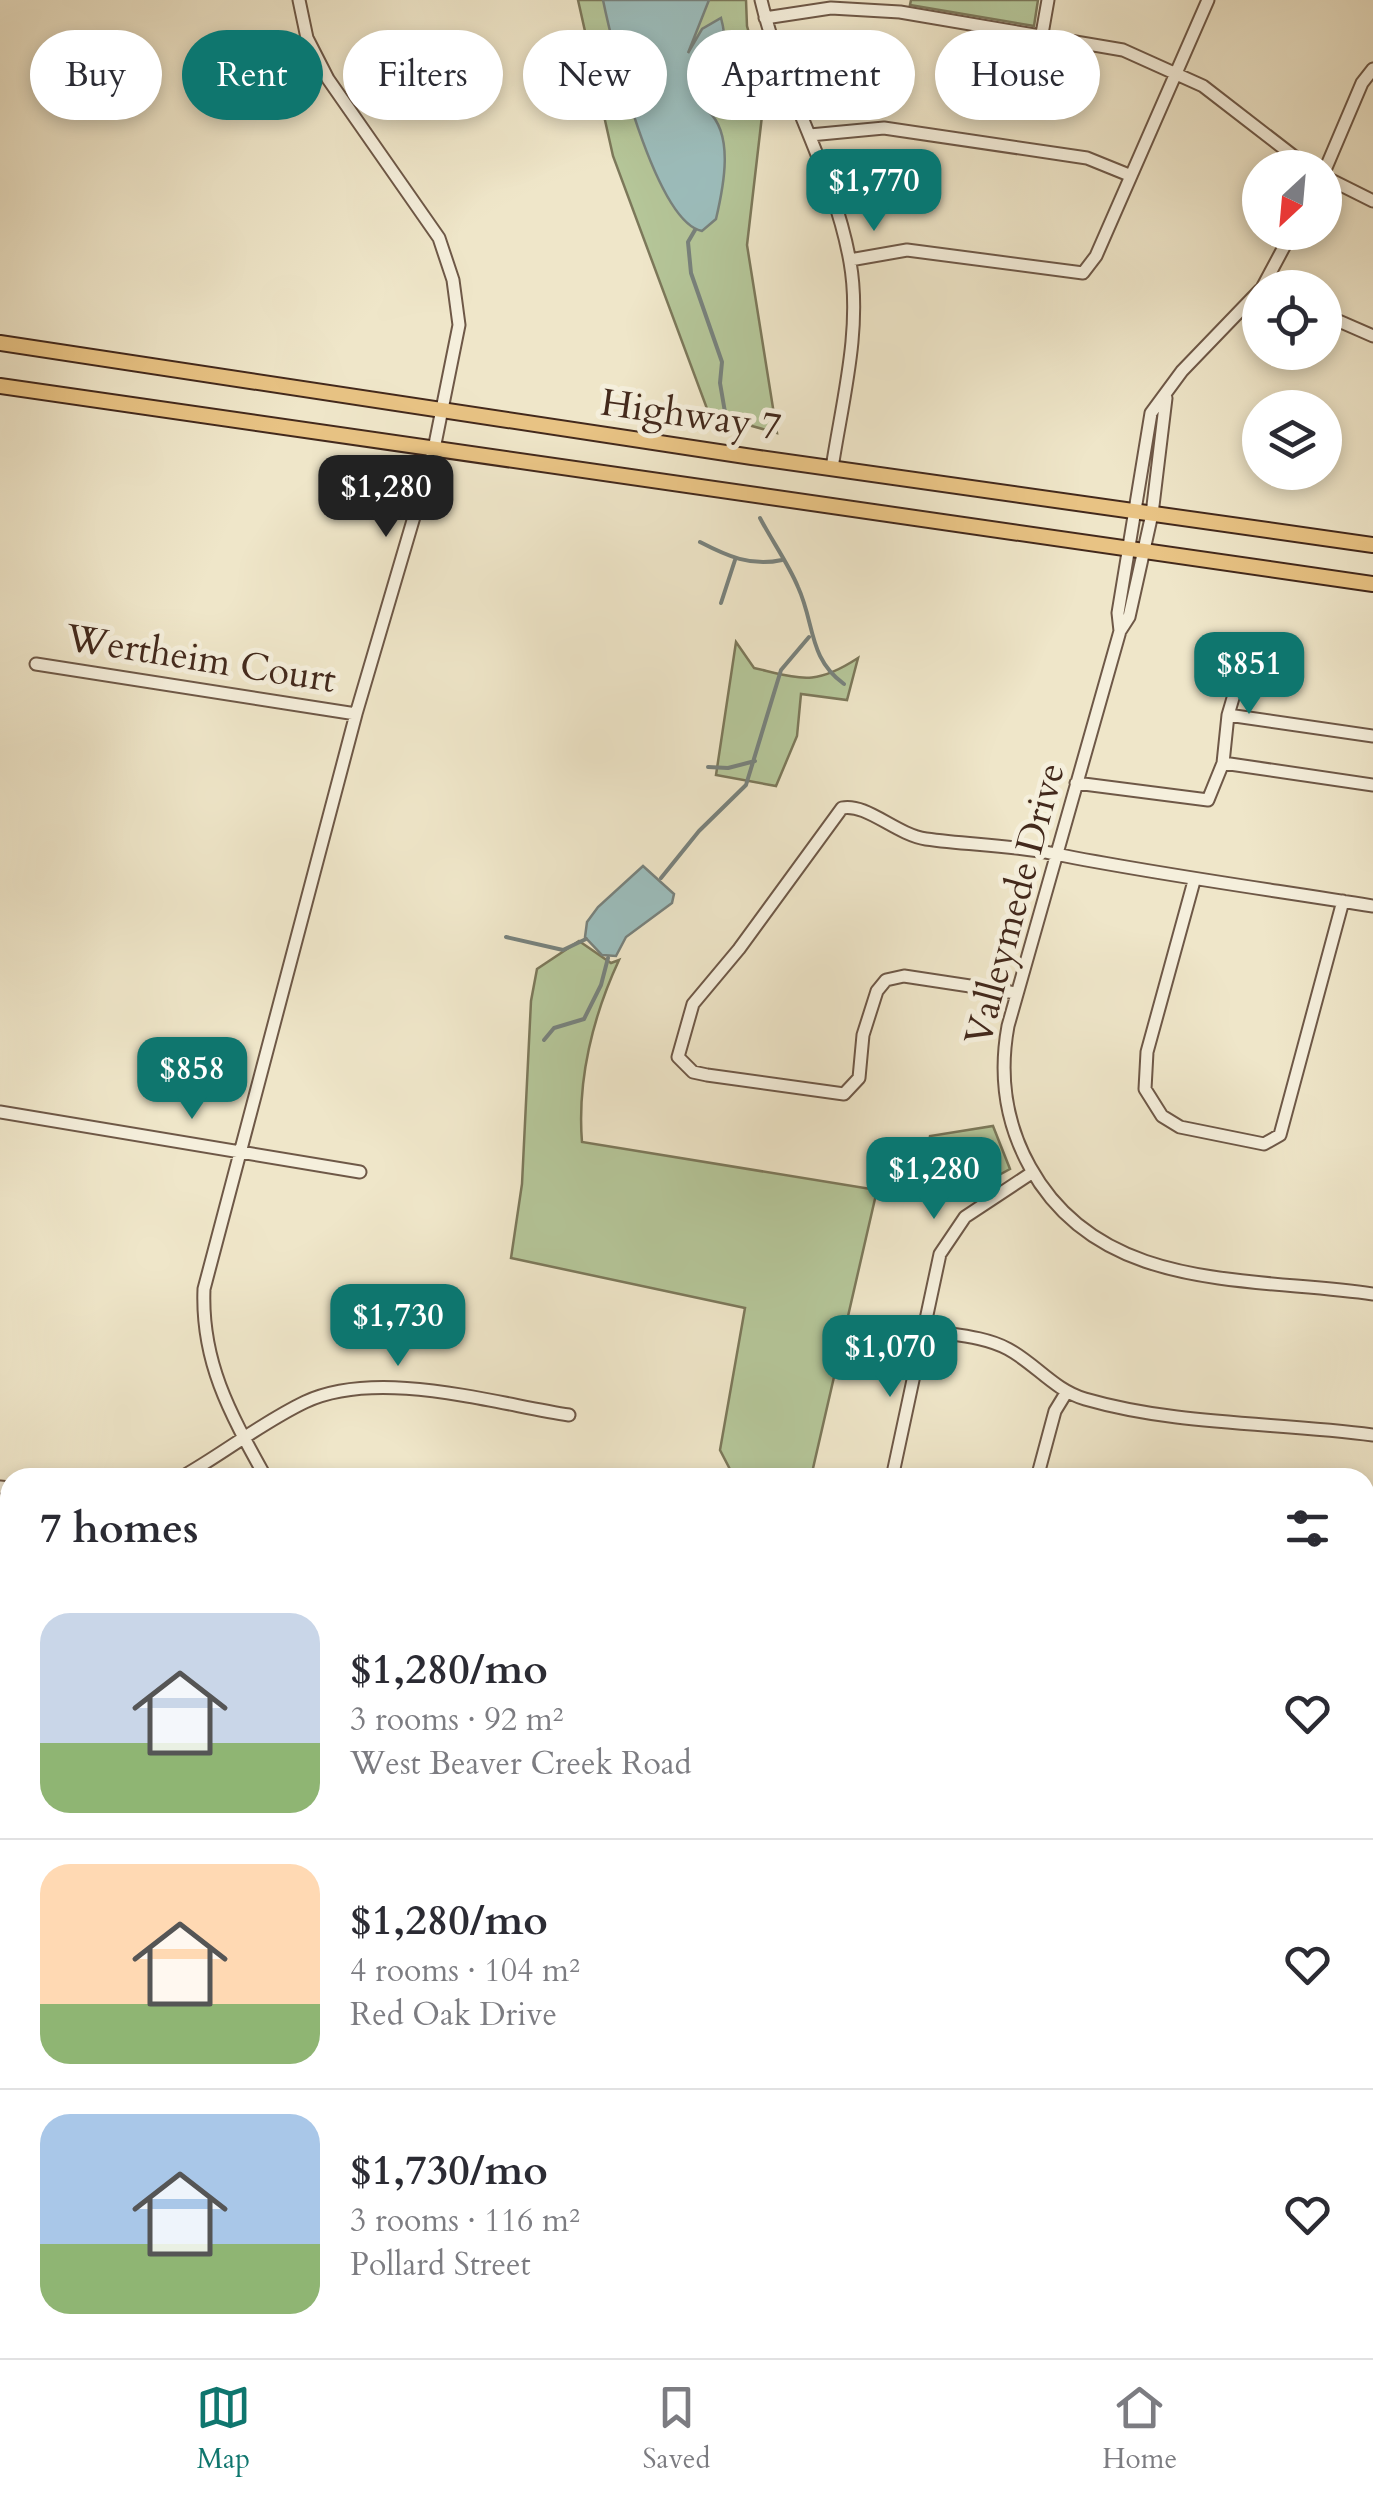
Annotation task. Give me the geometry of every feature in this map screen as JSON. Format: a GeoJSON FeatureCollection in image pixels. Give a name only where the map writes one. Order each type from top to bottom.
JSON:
{"type":"FeatureCollection","features":[{"type":"Feature","properties":{"kind":"main road","name":"Highway 7"},"geometry":{"type":"LineString","coordinates":[[0,342],[1373,545]]}},
{"type":"Feature","properties":{"kind":"main road","name":"Highway 7"},"geometry":{"type":"LineString","coordinates":[[0,386],[1373,584]]}},
{"type":"Feature","properties":{"kind":"street"},"geometry":{"type":"LineString","coordinates":[[261,1468],[215,1381],[203,1326],[209,1266],[356,714],[434,449],[459,325],[449,262],[409,192],[328,79],[307,38],[298,0]]}},
{"type":"Feature","properties":{"kind":"street"},"geometry":{"type":"LineString","coordinates":[[761,0],[850,260],[854,321],[832,468]]}},
{"type":"Feature","properties":{"kind":"street"},"geometry":{"type":"LineString","coordinates":[[1043,30],[1048,0]]}},
{"type":"Feature","properties":{"kind":"street"},"geometry":{"type":"LineString","coordinates":[[850,260],[906,250],[1082,273],[1096,256],[1208,0]]}},
{"type":"Feature","properties":{"kind":"street"},"geometry":{"type":"LineString","coordinates":[[765,18],[831,8],[901,6],[1022,30]]}},
{"type":"Feature","properties":{"kind":"street"},"geometry":{"type":"LineString","coordinates":[[1100,45],[1123,50],[1179,73],[1284,150]]}},
{"type":"Feature","properties":{"kind":"street"},"geometry":{"type":"LineString","coordinates":[[1335,150],[1362,83],[1373,69]]}},
{"type":"Feature","properties":{"kind":"street"},"geometry":{"type":"LineString","coordinates":[[810,134],[884,128],[1087,158],[1130,175]]}},
{"type":"Feature","properties":{"kind":"street"},"geometry":{"type":"LineString","coordinates":[[1342,184],[1373,201]]}},
{"type":"Feature","properties":{"kind":"street","name":"Valleymede Drive"},"geometry":{"type":"LineString","coordinates":[[1120,631],[1118,614],[1127,548],[1151,414],[1166,398],[1182,370],[1242,308]]}},
{"type":"Feature","properties":{"kind":"street"},"geometry":{"type":"LineString","coordinates":[[1342,323],[1373,336]]}},
{"type":"Feature","properties":{"kind":"street","name":"Valleymede Drive"},"geometry":{"type":"LineString","coordinates":[[1166,398],[1152,514],[1130,617],[1120,631],[1016,993],[1002,1070],[1018,1144],[1033,1172],[1070,1220],[1098,1242],[1137,1261],[1256,1284],[1373,1294]]}},
{"type":"Feature","properties":{"kind":"street","name":"Wertheim Court"},"geometry":{"type":"LineString","coordinates":[[36,664],[356,714]]}},
{"type":"Feature","properties":{"kind":"street"},"geometry":{"type":"LineString","coordinates":[[1076,783],[1208,800],[1223,763],[1228,716],[1243,664]]}},
{"type":"Feature","properties":{"kind":"street"},"geometry":{"type":"LineString","coordinates":[[1228,716],[1373,736]]}},
{"type":"Feature","properties":{"kind":"street"},"geometry":{"type":"LineString","coordinates":[[1223,763],[1373,786]]}},
{"type":"Feature","properties":{"kind":"street"},"geometry":{"type":"LineString","coordinates":[[1016,993],[904,976],[886,980],[876,991],[863,1035],[859,1078],[844,1094],[707,1076],[693,1072],[678,1057],[693,1004],[739,950],[842,808],[858,806],[906,835],[1056,854],[1194,881],[1373,906]]}},
{"type":"Feature","properties":{"kind":"street"},"geometry":{"type":"LineString","coordinates":[[1194,881],[1146,1052],[1146,1089],[1162,1116],[1180,1127],[1264,1144],[1280,1135],[1342,901]]}},
{"type":"Feature","properties":{"kind":"street"},"geometry":{"type":"LineString","coordinates":[[0,1112],[360,1172]]}},
{"type":"Feature","properties":{"kind":"street"},"geometry":{"type":"LineString","coordinates":[[894,1468],[926,1330],[932,1280],[951,1233],[965,1216],[1033,1172]]}},
{"type":"Feature","properties":{"kind":"street"},"geometry":{"type":"LineString","coordinates":[[926,1330],[1010,1350],[1066,1393],[1106,1405],[1264,1428],[1315,1427],[1373,1434]]}},
{"type":"Feature","properties":{"kind":"street"},"geometry":{"type":"LineString","coordinates":[[196,1468],[308,1401],[354,1387],[409,1390],[570,1414]]}},
{"type":"Feature","properties":{"kind":"street"},"geometry":{"type":"LineString","coordinates":[[1040,1468],[1055,1410],[1066,1393]]}},
{"type":"Feature","properties":{"kind":"green space"},"geometry":{"type":"Polygon","coordinates":[[[578,0],[746,0],[748,30],[687,30],[687,120],[762,120],[747,245],[777,433],[709,414],[613,156],[605,120],[667,120],[667,30],[585,30],[578,0]]]}},
{"type":"Feature","properties":{"kind":"green space"},"geometry":{"type":"Polygon","coordinates":[[[911,0],[1038,0],[1034,26],[910,5],[911,0]]]}},
{"type":"Feature","properties":{"kind":"green space"},"geometry":{"type":"Polygon","coordinates":[[[736,642],[754,668],[797,677],[830,673],[858,658],[847,700],[801,694],[797,736],[776,786],[716,775],[736,642]]]}},
{"type":"Feature","properties":{"kind":"green space"},"geometry":{"type":"Polygon","coordinates":[[[579,941],[611,963],[619,960],[589,1049],[582,1095],[582,1142],[877,1190],[813,1468],[729,1468],[720,1450],[745,1308],[511,1258],[522,1184],[531,1001],[537,969],[579,941]]]}},
{"type":"Feature","properties":{"kind":"green space"},"geometry":{"type":"Polygon","coordinates":[[[993,1126],[1010,1169],[977,1187],[922,1176],[930,1136],[993,1126]]]}},
{"type":"Feature","properties":{"kind":"water"},"geometry":{"type":"Polygon","coordinates":[[[603,0],[709,0],[697,30],[687,30],[687,120],[715,120],[724,146],[724,176],[716,219],[702,231],[685,220],[668,197],[635,120],[667,120],[667,30],[610,30],[603,0]]]}},
{"type":"Feature","properties":{"kind":"water"},"geometry":{"type":"Polygon","coordinates":[[[721,18],[723,30],[701,30],[702,29],[721,18]]]}},
{"type":"Feature","properties":{"kind":"water"},"geometry":{"type":"Polygon","coordinates":[[[643,866],[674,894],[672,903],[626,937],[616,956],[602,955],[585,937],[587,922],[643,866]]]}},
{"type":"Feature","properties":{"kind":"waterway"},"geometry":{"type":"LineString","coordinates":[[695,230],[688,242],[691,273],[722,362],[720,383],[726,418]]}},
{"type":"Feature","properties":{"kind":"waterway"},"geometry":{"type":"LineString","coordinates":[[760,518],[798,587],[818,652],[832,674],[844,684]]}},
{"type":"Feature","properties":{"kind":"waterway"},"geometry":{"type":"LineString","coordinates":[[700,542],[740,559],[782,560]]}},
{"type":"Feature","properties":{"kind":"waterway"},"geometry":{"type":"LineString","coordinates":[[721,603],[735,560]]}},
{"type":"Feature","properties":{"kind":"waterway"},"geometry":{"type":"LineString","coordinates":[[661,878],[699,831],[746,785],[781,670],[809,637]]}},
{"type":"Feature","properties":{"kind":"waterway"},"geometry":{"type":"LineString","coordinates":[[708,767],[728,768],[755,761]]}},
{"type":"Feature","properties":{"kind":"waterway"},"geometry":{"type":"LineString","coordinates":[[506,937],[563,950],[586,939]]}},
{"type":"Feature","properties":{"kind":"waterway"},"geometry":{"type":"LineString","coordinates":[[544,1040],[554,1028],[584,1019],[601,985],[608,958]]}}]}
